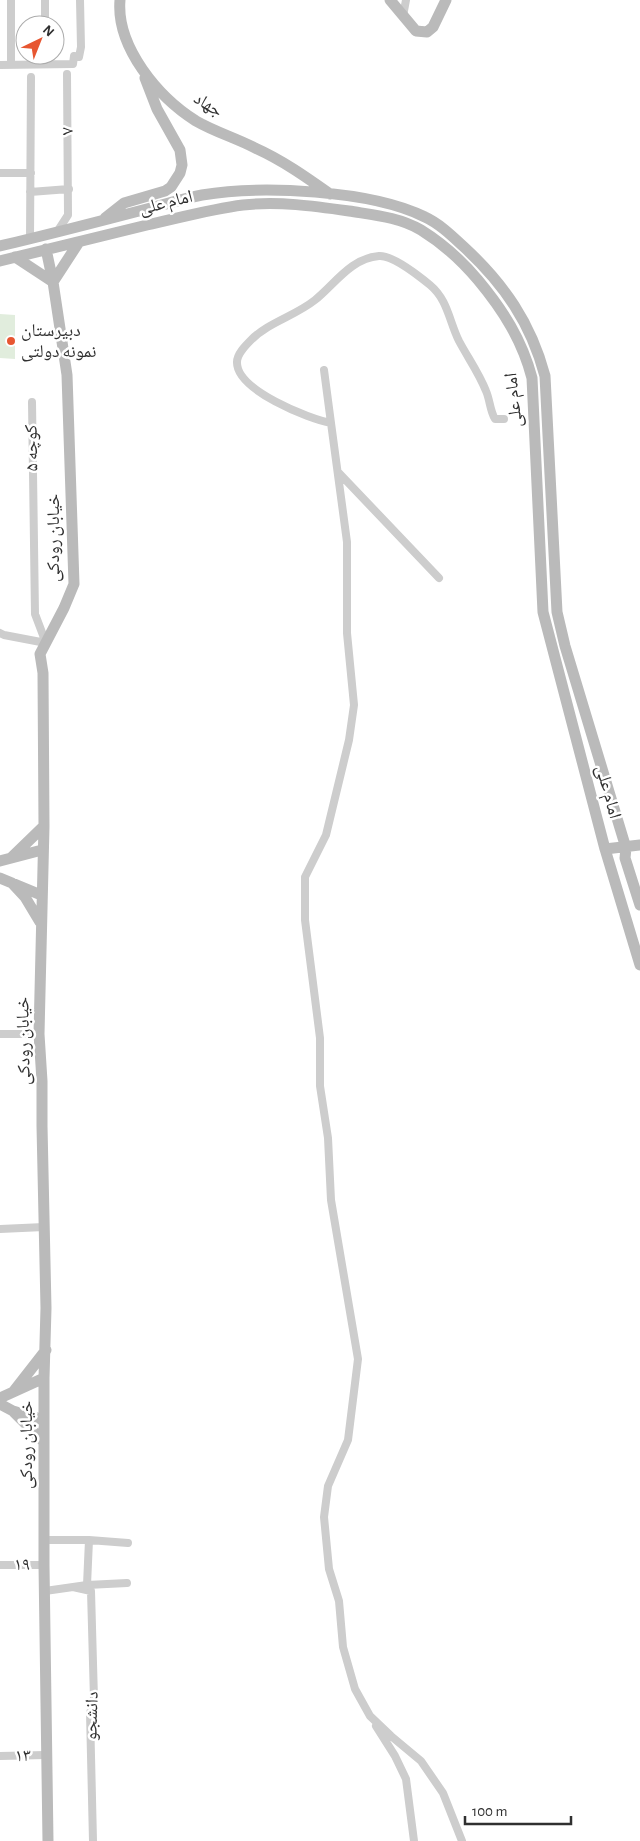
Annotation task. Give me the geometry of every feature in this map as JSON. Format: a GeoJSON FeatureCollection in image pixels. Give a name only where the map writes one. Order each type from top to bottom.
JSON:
{"type":"FeatureCollection","features":[{"type":"Feature","properties":{"kind":"main road","name":"جهاد"},"geometry":{"type":"LineString","coordinates":[[120,0],[124,33],[140,68],[170,100],[194,120],[256,148],[301,173],[330,194]]}},
{"type":"Feature","properties":{"kind":"main road"},"geometry":{"type":"LineString","coordinates":[[390,0],[416,31],[427,32],[433,27],[446,0]]}},
{"type":"Feature","properties":{"kind":"main road"},"geometry":{"type":"LineString","coordinates":[[100,221],[124,203],[165,191],[171,187],[180,173],[182,164],[180,150],[157,109],[140,68]]}},
{"type":"Feature","properties":{"kind":"main road","name":"امام علی"},"geometry":{"type":"LineString","coordinates":[[0,246],[202,195],[244,191],[284,191],[330,194],[402,207],[427,218],[450,233],[480,262],[506,292],[528,327],[539,350],[546,376],[557,612],[565,646],[626,848],[625,858],[640,905]]}},
{"type":"Feature","properties":{"kind":"main road","name":"امام علی"},"geometry":{"type":"LineString","coordinates":[[0,261],[207,211],[245,205],[283,204],[328,208],[398,220],[420,230],[441,244],[470,271],[495,301],[515,334],[526,355],[532,378],[540,573],[544,615],[605,849],[640,965]]}},
{"type":"Feature","properties":{"kind":"main road"},"geometry":{"type":"LineString","coordinates":[[16,257],[53,282],[80,242]]}},
{"type":"Feature","properties":{"kind":"main road","name":"خیابان رودکی"},"geometry":{"type":"LineString","coordinates":[[46,249],[67,375],[74,584],[40,654],[43,673],[44,826],[39,1034],[42,1081],[46,1350],[44,1378],[44,1590],[48,1841]]}},
{"type":"Feature","properties":{"kind":"main road"},"geometry":{"type":"LineString","coordinates":[[544,615],[557,612]]}},
{"type":"Feature","properties":{"kind":"main road"},"geometry":{"type":"LineString","coordinates":[[12,857],[44,826]]}},
{"type":"Feature","properties":{"kind":"main road"},"geometry":{"type":"LineString","coordinates":[[605,849],[640,845]]}},
{"type":"Feature","properties":{"kind":"main road"},"geometry":{"type":"LineString","coordinates":[[0,861],[42,850]]}},
{"type":"Feature","properties":{"kind":"main road"},"geometry":{"type":"LineString","coordinates":[[0,878],[41,895]]}},
{"type":"Feature","properties":{"kind":"main road"},"geometry":{"type":"LineString","coordinates":[[12,883],[28,902],[41,923]]}},
{"type":"Feature","properties":{"kind":"main road"},"geometry":{"type":"LineString","coordinates":[[14,1391],[46,1350]]}},
{"type":"Feature","properties":{"kind":"main road"},"geometry":{"type":"LineString","coordinates":[[0,1398],[44,1378]]}},
{"type":"Feature","properties":{"kind":"main road"},"geometry":{"type":"LineString","coordinates":[[0,1404],[13,1411],[44,1420]]}},
{"type":"Feature","properties":{"kind":"main road"},"geometry":{"type":"LineString","coordinates":[[13,1411],[44,1442]]}},
{"type":"Feature","properties":{"kind":"street"},"geometry":{"type":"LineString","coordinates":[[11,0],[11,65]]}},
{"type":"Feature","properties":{"kind":"street"},"geometry":{"type":"LineString","coordinates":[[45,0],[45,15]]}},
{"type":"Feature","properties":{"kind":"street"},"geometry":{"type":"LineString","coordinates":[[65,64],[73,64],[74,56],[78,57],[81,47],[80,0]]}},
{"type":"Feature","properties":{"kind":"street"},"geometry":{"type":"LineString","coordinates":[[403,16],[406,0]]}},
{"type":"Feature","properties":{"kind":"street"},"geometry":{"type":"LineString","coordinates":[[0,65],[15,65]]}},
{"type":"Feature","properties":{"kind":"street","name":"۷"},"geometry":{"type":"LineString","coordinates":[[57,232],[68,215],[67,74]]}},
{"type":"Feature","properties":{"kind":"street"},"geometry":{"type":"LineString","coordinates":[[30,77],[30,239]]}},
{"type":"Feature","properties":{"kind":"street"},"geometry":{"type":"LineString","coordinates":[[0,173],[31,173]]}},
{"type":"Feature","properties":{"kind":"street"},"geometry":{"type":"LineString","coordinates":[[30,192],[69,189]]}},
{"type":"Feature","properties":{"kind":"street"},"geometry":{"type":"LineString","coordinates":[[331,423],[287,408],[268,397],[246,382],[239,371],[237,362],[242,350],[261,331],[313,302],[346,271],[358,263],[367,258],[379,256],[388,256],[393,259],[438,292],[448,310],[452,326],[485,389],[492,415],[495,420],[504,419]]}},
{"type":"Feature","properties":{"kind":"street"},"geometry":{"type":"LineString","coordinates":[[324,370],[347,542],[347,633],[354,705],[349,740],[326,835],[305,877],[305,920],[320,1038],[320,1086],[328,1138],[332,1200],[358,1359],[348,1440],[328,1486],[324,1517],[329,1569],[339,1602],[343,1647],[355,1689],[395,1756],[406,1779],[414,1841]]}},
{"type":"Feature","properties":{"kind":"street","name":"کوچه ۵"},"geometry":{"type":"LineString","coordinates":[[32,402],[35,614],[46,643]]}},
{"type":"Feature","properties":{"kind":"street"},"geometry":{"type":"LineString","coordinates":[[338,472],[439,578]]}},
{"type":"Feature","properties":{"kind":"street"},"geometry":{"type":"LineString","coordinates":[[1,636],[46,643]]}},
{"type":"Feature","properties":{"kind":"street"},"geometry":{"type":"LineString","coordinates":[[0,1034],[26,1034]]}},
{"type":"Feature","properties":{"kind":"street"},"geometry":{"type":"LineString","coordinates":[[0,1229],[44,1227]]}},
{"type":"Feature","properties":{"kind":"street"},"geometry":{"type":"LineString","coordinates":[[45,1540],[89,1540],[128,1543]]}},
{"type":"Feature","properties":{"kind":"street","name":"دانشجو"},"geometry":{"type":"LineString","coordinates":[[89,1540],[89,1588],[94,1699],[90,1713],[93,1841]]}},
{"type":"Feature","properties":{"kind":"street","name":"۱۹"},"geometry":{"type":"LineString","coordinates":[[0,1565],[44,1565]]}},
{"type":"Feature","properties":{"kind":"street"},"geometry":{"type":"LineString","coordinates":[[44,1590],[74,1587],[89,1588],[127,1582]]}},
{"type":"Feature","properties":{"kind":"street"},"geometry":{"type":"LineString","coordinates":[[370,1716],[421,1761],[442,1793],[462,1841]]}},
{"type":"Feature","properties":{"kind":"street","name":"۱۳"},"geometry":{"type":"LineString","coordinates":[[0,1756],[46,1755]]}},
{"type":"Feature","properties":{"kind":"green space"},"geometry":{"type":"Polygon","coordinates":[[[0,314],[15,315],[15,359],[0,358],[0,314]]]}},
{"type":"Feature","properties":{"kind":"place","name":"دبیرستان نمونه دولتی"},"geometry":{"type":"Point","coordinates":[11,341]}}]}
